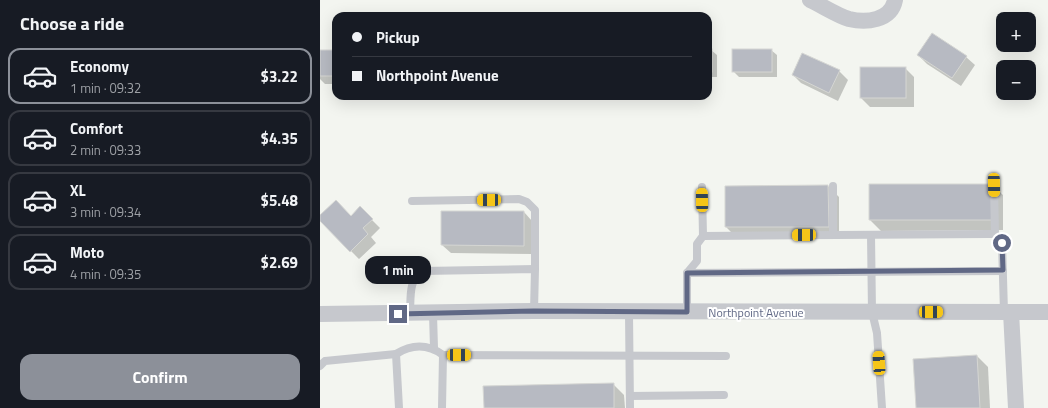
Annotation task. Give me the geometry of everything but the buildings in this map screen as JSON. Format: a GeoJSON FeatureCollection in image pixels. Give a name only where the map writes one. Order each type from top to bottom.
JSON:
{"type":"FeatureCollection","features":[{"type":"Feature","properties":{"kind":"street"},"geometry":{"type":"LineString","coordinates":[[810,0],[848,19],[868,21],[883,17],[889,12],[895,0]]}},
{"type":"Feature","properties":{"kind":"street","name":"Northpoint Avenue"},"geometry":{"type":"LineString","coordinates":[[320,314],[433,314],[534,311],[629,313],[1048,312]]}},
{"type":"Feature","properties":{"kind":"street"},"geometry":{"type":"LineString","coordinates":[[1007,312],[1016,408]]}},
{"type":"Feature","properties":{"kind":"lane"},"geometry":{"type":"LineString","coordinates":[[994,185],[995,234],[1002,243],[1007,312]]}},
{"type":"Feature","properties":{"kind":"lane"},"geometry":{"type":"LineString","coordinates":[[833,186],[833,235]]}},
{"type":"Feature","properties":{"kind":"lane"},"geometry":{"type":"LineString","coordinates":[[687,312],[687,273],[697,261],[697,244],[703,236],[702,187]]}},
{"type":"Feature","properties":{"kind":"lane"},"geometry":{"type":"LineString","coordinates":[[412,201],[519,199],[527,202],[535,210],[534,311]]}},
{"type":"Feature","properties":{"kind":"lane"},"geometry":{"type":"LineString","coordinates":[[703,236],[995,234]]}},
{"type":"Feature","properties":{"kind":"lane"},"geometry":{"type":"LineString","coordinates":[[871,235],[872,312],[877,333],[882,408]]}},
{"type":"Feature","properties":{"kind":"lane"},"geometry":{"type":"LineString","coordinates":[[410,314],[412,281],[416,274],[423,270],[535,269]]}},
{"type":"Feature","properties":{"kind":"lane"},"geometry":{"type":"LineString","coordinates":[[687,273],[1003,270]]}},
{"type":"Feature","properties":{"kind":"lane"},"geometry":{"type":"LineString","coordinates":[[629,313],[630,408]]}},
{"type":"Feature","properties":{"kind":"lane"},"geometry":{"type":"LineString","coordinates":[[433,314],[434,348]]}},
{"type":"Feature","properties":{"kind":"lane"},"geometry":{"type":"LineString","coordinates":[[320,366],[325,361],[339,358],[396,354],[403,349],[423,346],[434,348],[443,355],[726,356]]}},
{"type":"Feature","properties":{"kind":"lane"},"geometry":{"type":"LineString","coordinates":[[396,354],[399,408]]}},
{"type":"Feature","properties":{"kind":"lane"},"geometry":{"type":"LineString","coordinates":[[442,408],[443,355]]}},
{"type":"Feature","properties":{"kind":"lane"},"geometry":{"type":"LineString","coordinates":[[630,396],[724,395]]}},
{"type":"Feature","properties":{"kind":"route"},"geometry":{"type":"LineString","coordinates":[[398,314],[534,311],[629,313],[687,312],[687,273],[1003,270],[1002,243]]}}]}
